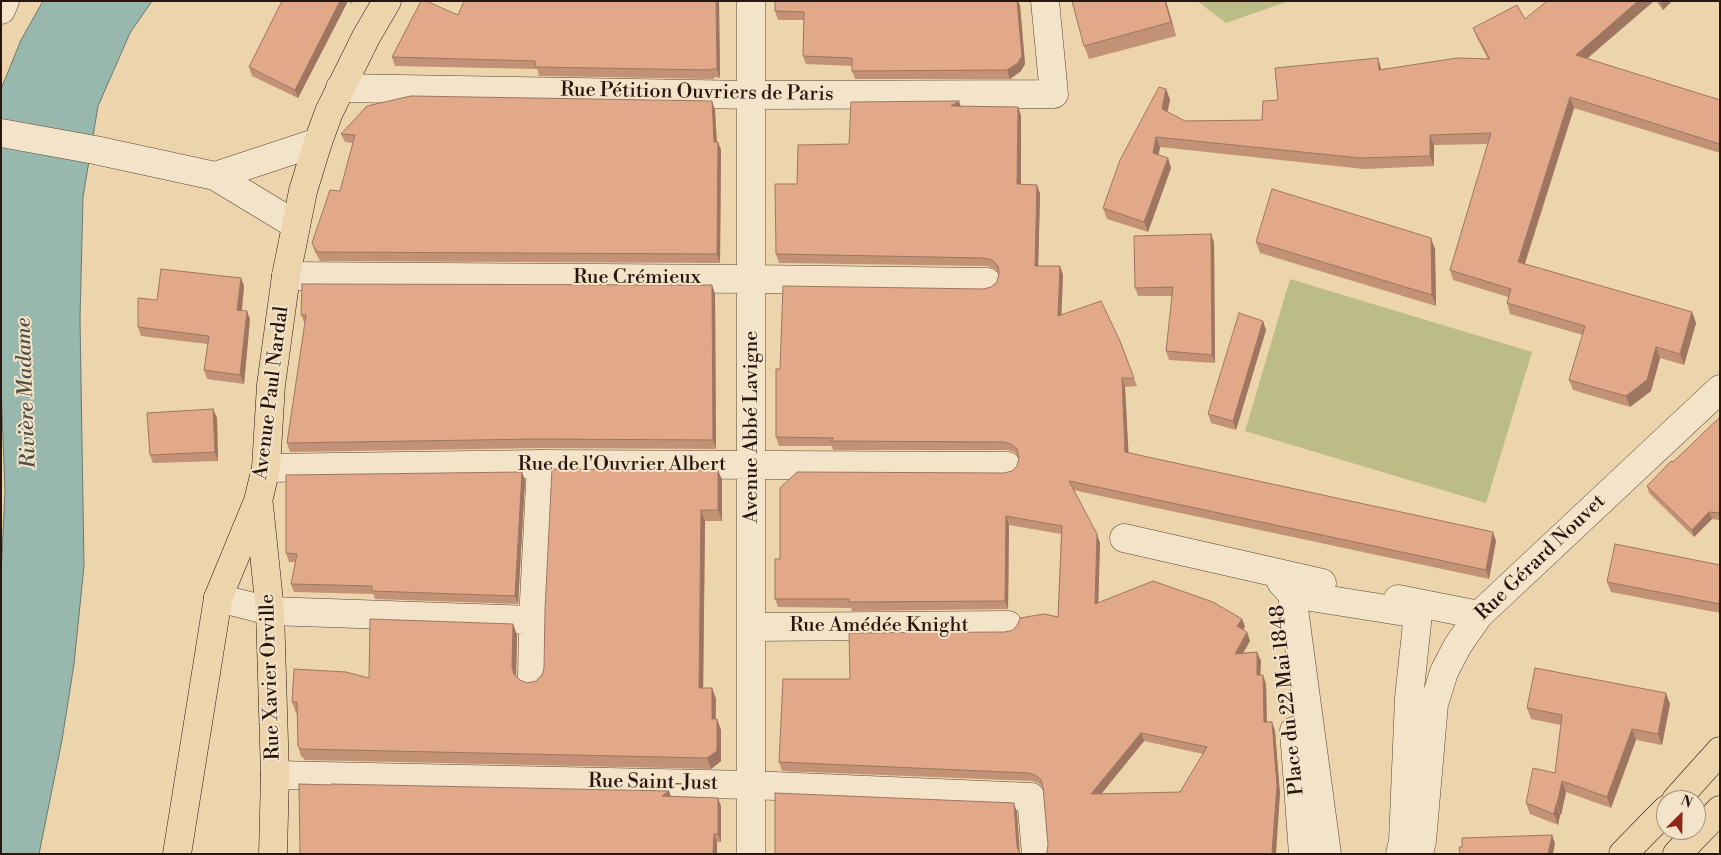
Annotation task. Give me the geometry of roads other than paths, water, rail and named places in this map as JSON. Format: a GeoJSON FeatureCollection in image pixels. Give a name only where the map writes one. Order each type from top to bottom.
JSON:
{"type":"FeatureCollection","features":[{"type":"Feature","properties":{"kind":"main road","name":"Avenue Paul Nardal"},"geometry":{"type":"LineString","coordinates":[[177,854],[218,598],[258,501],[266,468],[271,385],[286,276],[296,225],[318,142],[340,88],[387,1]]}},
{"type":"Feature","properties":{"kind":"main road","name":"Rue Xavier Orville"},"geometry":{"type":"LineString","coordinates":[[258,501],[270,611],[275,775],[274,854]]}},
{"type":"Feature","properties":{"kind":"main road"},"geometry":{"type":"LineString","coordinates":[[1685,790],[1720,751]]}},
{"type":"Feature","properties":{"kind":"main road"},"geometry":{"type":"LineString","coordinates":[[1677,854],[1720,810]]}},
{"type":"Feature","properties":{"kind":"main road"},"geometry":{"type":"LineString","coordinates":[[1623,854],[1656,820]]}},
{"type":"Feature","properties":{"kind":"street"},"geometry":{"type":"LineString","coordinates":[[1,10],[5,1]]}},
{"type":"Feature","properties":{"kind":"street","name":"Avenue Abbé Lavigne"},"geometry":{"type":"LineString","coordinates":[[751,1],[751,854]]}},
{"type":"Feature","properties":{"kind":"street","name":"Rue Pétition Ouvriers de Paris"},"geometry":{"type":"LineString","coordinates":[[340,88],[752,95],[1054,94],[1045,1]]}},
{"type":"Feature","properties":{"kind":"street"},"geometry":{"type":"LineString","coordinates":[[1,133],[95,150],[215,176],[296,225]]}},
{"type":"Feature","properties":{"kind":"street"},"geometry":{"type":"LineString","coordinates":[[215,176],[318,142]]}},
{"type":"Feature","properties":{"kind":"street","name":"Rue Crémieux"},"geometry":{"type":"LineString","coordinates":[[286,276],[987,282]]}},
{"type":"Feature","properties":{"kind":"street","name":"Rue Gérard Nouvet"},"geometry":{"type":"LineString","coordinates":[[1421,701],[1444,672],[1458,644],[1479,615],[1720,389]]}},
{"type":"Feature","properties":{"kind":"street"},"geometry":{"type":"LineString","coordinates":[[532,678],[541,464]]}},
{"type":"Feature","properties":{"kind":"street","name":"Rue de l'Ouvrier Albert"},"geometry":{"type":"LineString","coordinates":[[266,468],[541,464],[1007,466]]}},
{"type":"Feature","properties":{"kind":"street"},"geometry":{"type":"LineString","coordinates":[[1124,538],[1274,573],[1479,615]]}},
{"type":"Feature","properties":{"kind":"street","name":"Place du 22 Mai 1848"},"geometry":{"type":"LineString","coordinates":[[1274,573],[1292,594],[1327,854]]}},
{"type":"Feature","properties":{"kind":"street","name":"Place du 22 Mai 1848"},"geometry":{"type":"LineString","coordinates":[[1274,573],[1294,727],[1303,854]]}},
{"type":"Feature","properties":{"kind":"street","name":"Place du 22 Mai 1848"},"geometry":{"type":"LineString","coordinates":[[1292,594],[1418,614],[1479,615]]}},
{"type":"Feature","properties":{"kind":"street"},"geometry":{"type":"LineString","coordinates":[[218,598],[270,611],[533,620]]}},
{"type":"Feature","properties":{"kind":"street"},"geometry":{"type":"LineString","coordinates":[[1411,847],[1421,701],[1418,614]]}},
{"type":"Feature","properties":{"kind":"street","name":"Rue Amédée Knight"},"geometry":{"type":"LineString","coordinates":[[751,626],[1008,625]]}},
{"type":"Feature","properties":{"kind":"street","name":"Rue Saint-Just"},"geometry":{"type":"LineString","coordinates":[[275,775],[751,785],[1031,797],[1036,854]]}},
{"type":"Feature","properties":{"kind":"water","name":"Rivière Madame"},"geometry":{"type":"Polygon","coordinates":[[[43,1],[152,1],[130,33],[98,106],[83,197],[80,319],[84,566],[74,664],[62,740],[39,854],[1,854],[1,575],[5,491],[1,386],[1,89],[21,40],[43,1]]]}}]}
